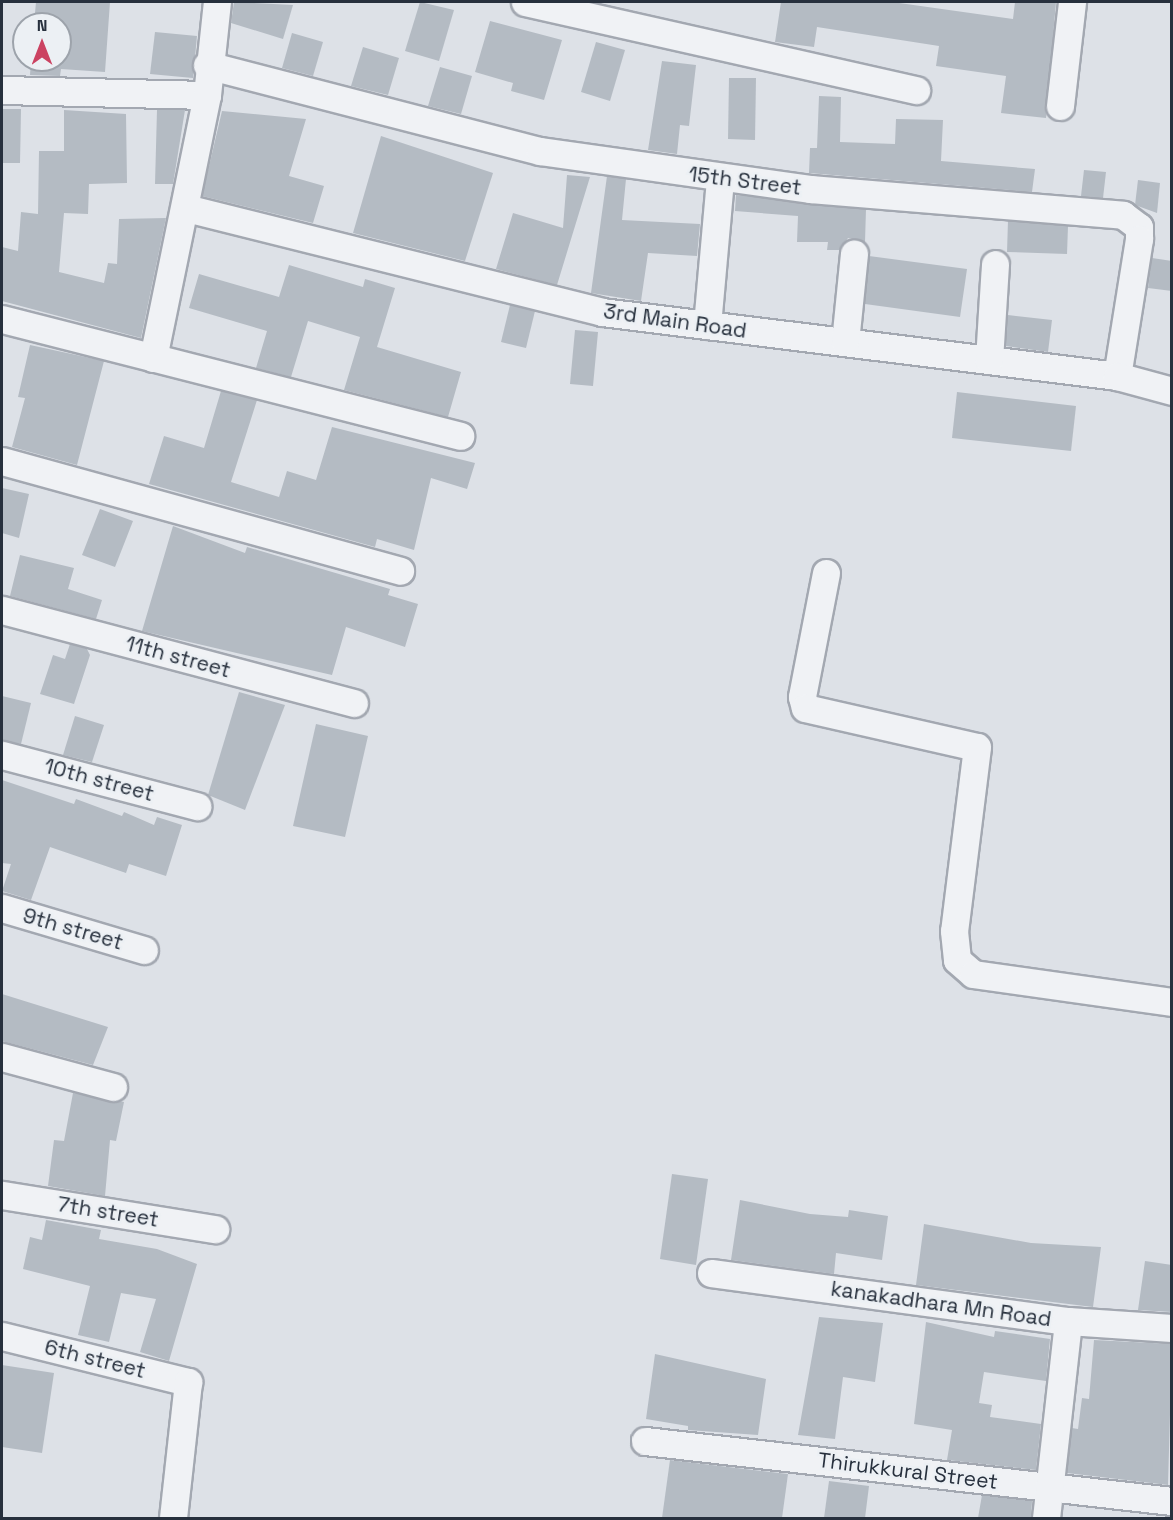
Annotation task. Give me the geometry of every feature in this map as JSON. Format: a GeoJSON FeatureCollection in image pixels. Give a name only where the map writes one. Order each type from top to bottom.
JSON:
{"type":"FeatureCollection","features":[{"type":"Feature","properties":{"kind":"street"},"geometry":{"type":"LineString","coordinates":[[153,358],[186,208],[207,95],[207,65],[217,2]]}},
{"type":"Feature","properties":{"kind":"street"},"geometry":{"type":"LineString","coordinates":[[525,2],[916,90]]}},
{"type":"Feature","properties":{"kind":"street"},"geometry":{"type":"LineString","coordinates":[[1060,105],[1072,2]]}},
{"type":"Feature","properties":{"kind":"street","name":"15th Street"},"geometry":{"type":"LineString","coordinates":[[207,65],[540,152],[720,177],[1133,220],[1139,239],[1117,376]]}},
{"type":"Feature","properties":{"kind":"street"},"geometry":{"type":"LineString","coordinates":[[2,90],[207,95]]}},
{"type":"Feature","properties":{"kind":"street"},"geometry":{"type":"LineString","coordinates":[[707,325],[720,177]]}},
{"type":"Feature","properties":{"kind":"street","name":"3rd Main Road"},"geometry":{"type":"LineString","coordinates":[[186,208],[602,312],[1117,376],[1172,391]]}},
{"type":"Feature","properties":{"kind":"street"},"geometry":{"type":"LineString","coordinates":[[845,342],[854,253]]}},
{"type":"Feature","properties":{"kind":"street"},"geometry":{"type":"LineString","coordinates":[[989,360],[995,264]]}},
{"type":"Feature","properties":{"kind":"street"},"geometry":{"type":"LineString","coordinates":[[2,319],[460,436]]}},
{"type":"Feature","properties":{"kind":"street"},"geometry":{"type":"LineString","coordinates":[[2,461],[400,571]]}},
{"type":"Feature","properties":{"kind":"street"},"geometry":{"type":"LineString","coordinates":[[826,573],[802,697],[805,708],[977,747],[954,931],[957,960],[973,974],[1172,1002]]}},
{"type":"Feature","properties":{"kind":"street","name":"11th street"},"geometry":{"type":"LineString","coordinates":[[2,610],[354,703]]}},
{"type":"Feature","properties":{"kind":"street","name":"10th street"},"geometry":{"type":"LineString","coordinates":[[2,755],[196,806]]}},
{"type":"Feature","properties":{"kind":"street","name":"9th street"},"geometry":{"type":"LineString","coordinates":[[2,908],[144,950]]}},
{"type":"Feature","properties":{"kind":"street"},"geometry":{"type":"LineString","coordinates":[[2,1057],[113,1088]]}},
{"type":"Feature","properties":{"kind":"street","name":"7th street"},"geometry":{"type":"LineString","coordinates":[[2,1196],[215,1229]]}},
{"type":"Feature","properties":{"kind":"street","name":"kanakadhara Mn Road"},"geometry":{"type":"LineString","coordinates":[[711,1273],[1068,1320],[1172,1328]]}},
{"type":"Feature","properties":{"kind":"street"},"geometry":{"type":"LineString","coordinates":[[1046,1518],[1068,1320]]}},
{"type":"Feature","properties":{"kind":"street","name":"6th street"},"geometry":{"type":"LineString","coordinates":[[2,1336],[188,1382],[173,1518]]}},
{"type":"Feature","properties":{"kind":"street","name":"Thirukkural Street"},"geometry":{"type":"LineString","coordinates":[[645,1441],[1172,1501]]}},
{"type":"Feature","properties":{"kind":"building"},"geometry":{"type":"Polygon","coordinates":[[[36,2],[110,2],[105,72],[72,70],[72,12],[35,12],[36,2]]]}},
{"type":"Feature","properties":{"kind":"building"},"geometry":{"type":"Polygon","coordinates":[[[234,2],[293,5],[283,39],[231,23],[234,2]]]}},
{"type":"Feature","properties":{"kind":"building"},"geometry":{"type":"Polygon","coordinates":[[[420,2],[454,10],[439,61],[405,51],[420,2]]]}},
{"type":"Feature","properties":{"kind":"building"},"geometry":{"type":"Polygon","coordinates":[[[781,2],[892,2],[1013,19],[1015,2],[1056,2],[1046,118],[1001,113],[1006,76],[936,66],[939,46],[817,27],[814,47],[775,42],[781,2]]]}},
{"type":"Feature","properties":{"kind":"building"},"geometry":{"type":"Polygon","coordinates":[[[490,21],[562,40],[544,100],[511,91],[513,83],[475,72],[490,21]]]}},
{"type":"Feature","properties":{"kind":"building"},"geometry":{"type":"Polygon","coordinates":[[[155,32],[197,36],[193,78],[150,74],[155,32]]]}},
{"type":"Feature","properties":{"kind":"building"},"geometry":{"type":"Polygon","coordinates":[[[292,33],[323,42],[313,76],[282,68],[292,33]]]}},
{"type":"Feature","properties":{"kind":"building"},"geometry":{"type":"Polygon","coordinates":[[[596,42],[625,50],[610,101],[581,92],[596,42]]]}},
{"type":"Feature","properties":{"kind":"building"},"geometry":{"type":"Polygon","coordinates":[[[363,47],[399,58],[388,95],[351,86],[363,47]]]}},
{"type":"Feature","properties":{"kind":"building"},"geometry":{"type":"Polygon","coordinates":[[[662,61],[696,65],[689,126],[680,125],[677,154],[648,150],[662,61]]]}},
{"type":"Feature","properties":{"kind":"building"},"geometry":{"type":"Polygon","coordinates":[[[440,67],[472,76],[461,114],[428,106],[440,67]]]}},
{"type":"Feature","properties":{"kind":"building"},"geometry":{"type":"Polygon","coordinates":[[[30,72],[61,72],[60,76],[30,75],[30,72]]]}},
{"type":"Feature","properties":{"kind":"building"},"geometry":{"type":"Polygon","coordinates":[[[729,78],[756,78],[755,140],[728,139],[729,78]]]}},
{"type":"Feature","properties":{"kind":"building"},"geometry":{"type":"Polygon","coordinates":[[[819,96],[841,97],[840,142],[895,144],[896,119],[943,120],[941,161],[1035,169],[1032,192],[809,173],[810,148],[817,148],[819,96]]]}},
{"type":"Feature","properties":{"kind":"building"},"geometry":{"type":"Polygon","coordinates":[[[2,109],[21,109],[20,163],[2,163],[2,109]]]}},
{"type":"Feature","properties":{"kind":"building"},"geometry":{"type":"Polygon","coordinates":[[[64,110],[126,114],[127,183],[89,184],[88,214],[64,213],[59,272],[104,283],[108,263],[117,264],[119,219],[166,218],[141,338],[2,301],[2,247],[18,251],[21,212],[38,214],[39,151],[64,151],[64,110]]]}},
{"type":"Feature","properties":{"kind":"building"},"geometry":{"type":"Polygon","coordinates":[[[157,110],[185,110],[173,184],[155,184],[157,110]]]}},
{"type":"Feature","properties":{"kind":"building"},"geometry":{"type":"Polygon","coordinates":[[[222,111],[306,119],[289,176],[324,186],[313,223],[202,196],[222,111]]]}},
{"type":"Feature","properties":{"kind":"building"},"geometry":{"type":"Polygon","coordinates":[[[381,136],[493,173],[465,261],[353,233],[381,136]]]}},
{"type":"Feature","properties":{"kind":"building"},"geometry":{"type":"Polygon","coordinates":[[[1084,170],[1106,172],[1103,198],[1081,196],[1084,170]]]}},
{"type":"Feature","properties":{"kind":"building"},"geometry":{"type":"Polygon","coordinates":[[[567,175],[590,177],[557,285],[496,269],[513,213],[563,228],[567,175]]]}},
{"type":"Feature","properties":{"kind":"building"},"geometry":{"type":"Polygon","coordinates":[[[607,176],[626,179],[622,220],[700,224],[697,256],[648,253],[641,301],[591,293],[607,176]]]}},
{"type":"Feature","properties":{"kind":"building"},"geometry":{"type":"Polygon","coordinates":[[[1138,180],[1160,183],[1157,213],[1135,205],[1138,180]]]}},
{"type":"Feature","properties":{"kind":"building"},"geometry":{"type":"Polygon","coordinates":[[[736,195],[866,209],[865,242],[848,238],[839,250],[827,250],[828,242],[797,242],[798,216],[735,211],[736,195]]]}},
{"type":"Feature","properties":{"kind":"building"},"geometry":{"type":"Polygon","coordinates":[[[1008,221],[1068,226],[1067,254],[1007,252],[1008,221]]]}},
{"type":"Feature","properties":{"kind":"building"},"geometry":{"type":"Polygon","coordinates":[[[869,256],[967,269],[960,317],[865,304],[869,256]]]}},
{"type":"Feature","properties":{"kind":"building"},"geometry":{"type":"Polygon","coordinates":[[[1152,258],[1172,261],[1172,291],[1148,288],[1152,258]]]}},
{"type":"Feature","properties":{"kind":"building"},"geometry":{"type":"Polygon","coordinates":[[[289,265],[363,287],[365,279],[395,288],[377,347],[461,372],[448,417],[344,390],[360,337],[308,321],[291,377],[256,368],[267,331],[189,308],[199,274],[279,297],[289,265]]]}},
{"type":"Feature","properties":{"kind":"building"},"geometry":{"type":"Polygon","coordinates":[[[510,305],[535,311],[526,348],[501,342],[510,305]]]}},
{"type":"Feature","properties":{"kind":"building"},"geometry":{"type":"Polygon","coordinates":[[[1008,315],[1052,320],[1048,352],[1006,346],[1008,315]]]}},
{"type":"Feature","properties":{"kind":"building"},"geometry":{"type":"Polygon","coordinates":[[[575,330],[598,332],[593,386],[570,384],[575,330]]]}},
{"type":"Feature","properties":{"kind":"building"},"geometry":{"type":"Polygon","coordinates":[[[30,345],[104,361],[77,465],[12,447],[25,398],[18,397],[30,345]]]}},
{"type":"Feature","properties":{"kind":"building"},"geometry":{"type":"Polygon","coordinates":[[[221,391],[257,400],[231,482],[279,497],[287,471],[316,480],[332,427],[475,463],[467,489],[431,478],[414,550],[377,539],[375,547],[149,484],[164,436],[204,448],[221,391]]]}},
{"type":"Feature","properties":{"kind":"building"},"geometry":{"type":"Polygon","coordinates":[[[957,392],[1076,406],[1071,451],[952,438],[957,392]]]}},
{"type":"Feature","properties":{"kind":"building"},"geometry":{"type":"Polygon","coordinates":[[[2,488],[29,494],[19,538],[2,533],[2,488]]]}},
{"type":"Feature","properties":{"kind":"building"},"geometry":{"type":"Polygon","coordinates":[[[100,509],[133,521],[115,567],[82,555],[100,509]]]}},
{"type":"Feature","properties":{"kind":"building"},"geometry":{"type":"Polygon","coordinates":[[[173,526],[245,553],[247,547],[390,589],[388,595],[418,604],[405,647],[346,627],[332,675],[142,631],[173,526]]]}},
{"type":"Feature","properties":{"kind":"building"},"geometry":{"type":"Polygon","coordinates":[[[20,555],[74,568],[68,589],[102,600],[96,619],[10,596],[20,555]]]}},
{"type":"Feature","properties":{"kind":"building"},"geometry":{"type":"Polygon","coordinates":[[[70,644],[87,649],[90,655],[74,704],[40,694],[53,655],[65,659],[70,644]]]}},
{"type":"Feature","properties":{"kind":"building"},"geometry":{"type":"Polygon","coordinates":[[[239,692],[285,705],[245,810],[208,795],[239,692]]]}},
{"type":"Feature","properties":{"kind":"building"},"geometry":{"type":"Polygon","coordinates":[[[2,696],[31,703],[21,744],[2,740],[2,696]]]}},
{"type":"Feature","properties":{"kind":"building"},"geometry":{"type":"Polygon","coordinates":[[[75,716],[104,725],[92,762],[63,755],[75,716]]]}},
{"type":"Feature","properties":{"kind":"building"},"geometry":{"type":"Polygon","coordinates":[[[316,724],[368,736],[345,837],[293,826],[316,724]]]}},
{"type":"Feature","properties":{"kind":"building"},"geometry":{"type":"Polygon","coordinates":[[[2,780],[74,804],[76,799],[122,816],[124,812],[154,825],[157,817],[182,825],[166,876],[129,864],[126,873],[50,847],[31,900],[2,891],[11,864],[2,863],[2,780]]]}},
{"type":"Feature","properties":{"kind":"building"},"geometry":{"type":"Polygon","coordinates":[[[2,994],[108,1027],[93,1065],[2,1041],[2,994]]]}},
{"type":"Feature","properties":{"kind":"building"},"geometry":{"type":"Polygon","coordinates":[[[73,1093],[124,1102],[116,1141],[110,1140],[105,1196],[48,1186],[54,1140],[64,1141],[73,1093]]]}},
{"type":"Feature","properties":{"kind":"building"},"geometry":{"type":"Polygon","coordinates":[[[672,1174],[708,1179],[696,1265],[660,1259],[672,1174]]]}},
{"type":"Feature","properties":{"kind":"building"},"geometry":{"type":"Polygon","coordinates":[[[740,1200],[810,1214],[848,1217],[849,1210],[888,1216],[882,1260],[836,1253],[834,1274],[731,1260],[740,1200]]]}},
{"type":"Feature","properties":{"kind":"building"},"geometry":{"type":"Polygon","coordinates":[[[46,1220],[101,1230],[99,1239],[157,1249],[197,1264],[169,1361],[140,1352],[156,1299],[121,1293],[109,1342],[78,1335],[90,1286],[23,1269],[30,1237],[42,1240],[46,1220]]]}},
{"type":"Feature","properties":{"kind":"building"},"geometry":{"type":"Polygon","coordinates":[[[924,1224],[1031,1243],[1101,1247],[1093,1307],[916,1285],[924,1224]]]}},
{"type":"Feature","properties":{"kind":"building"},"geometry":{"type":"Polygon","coordinates":[[[1145,1261],[1172,1265],[1172,1312],[1138,1310],[1145,1261]]]}},
{"type":"Feature","properties":{"kind":"building"},"geometry":{"type":"Polygon","coordinates":[[[819,1317],[883,1323],[875,1382],[843,1377],[835,1439],[798,1435],[819,1317]]]}},
{"type":"Feature","properties":{"kind":"building"},"geometry":{"type":"Polygon","coordinates":[[[926,1322],[994,1337],[995,1331],[1050,1339],[1046,1381],[984,1372],[979,1403],[992,1405],[990,1417],[1041,1424],[1036,1470],[947,1460],[952,1430],[914,1424],[926,1322]]]}},
{"type":"Feature","properties":{"kind":"building"},"geometry":{"type":"Polygon","coordinates":[[[1094,1340],[1172,1344],[1168,1485],[1067,1473],[1072,1428],[1078,1429],[1082,1398],[1089,1399],[1094,1340]]]}},
{"type":"Feature","properties":{"kind":"building"},"geometry":{"type":"Polygon","coordinates":[[[655,1354],[766,1379],[758,1435],[688,1430],[688,1426],[646,1419],[655,1354]]]}},
{"type":"Feature","properties":{"kind":"building"},"geometry":{"type":"Polygon","coordinates":[[[2,1365],[54,1373],[42,1453],[2,1447],[2,1365]]]}},
{"type":"Feature","properties":{"kind":"building"},"geometry":{"type":"Polygon","coordinates":[[[670,1460],[788,1474],[782,1518],[662,1518],[670,1460]]]}},
{"type":"Feature","properties":{"kind":"building"},"geometry":{"type":"Polygon","coordinates":[[[829,1481],[869,1486],[865,1518],[824,1518],[829,1481]]]}},
{"type":"Feature","properties":{"kind":"building"},"geometry":{"type":"Polygon","coordinates":[[[982,1495],[1032,1501],[1031,1518],[978,1518],[982,1495]]]}}]}
